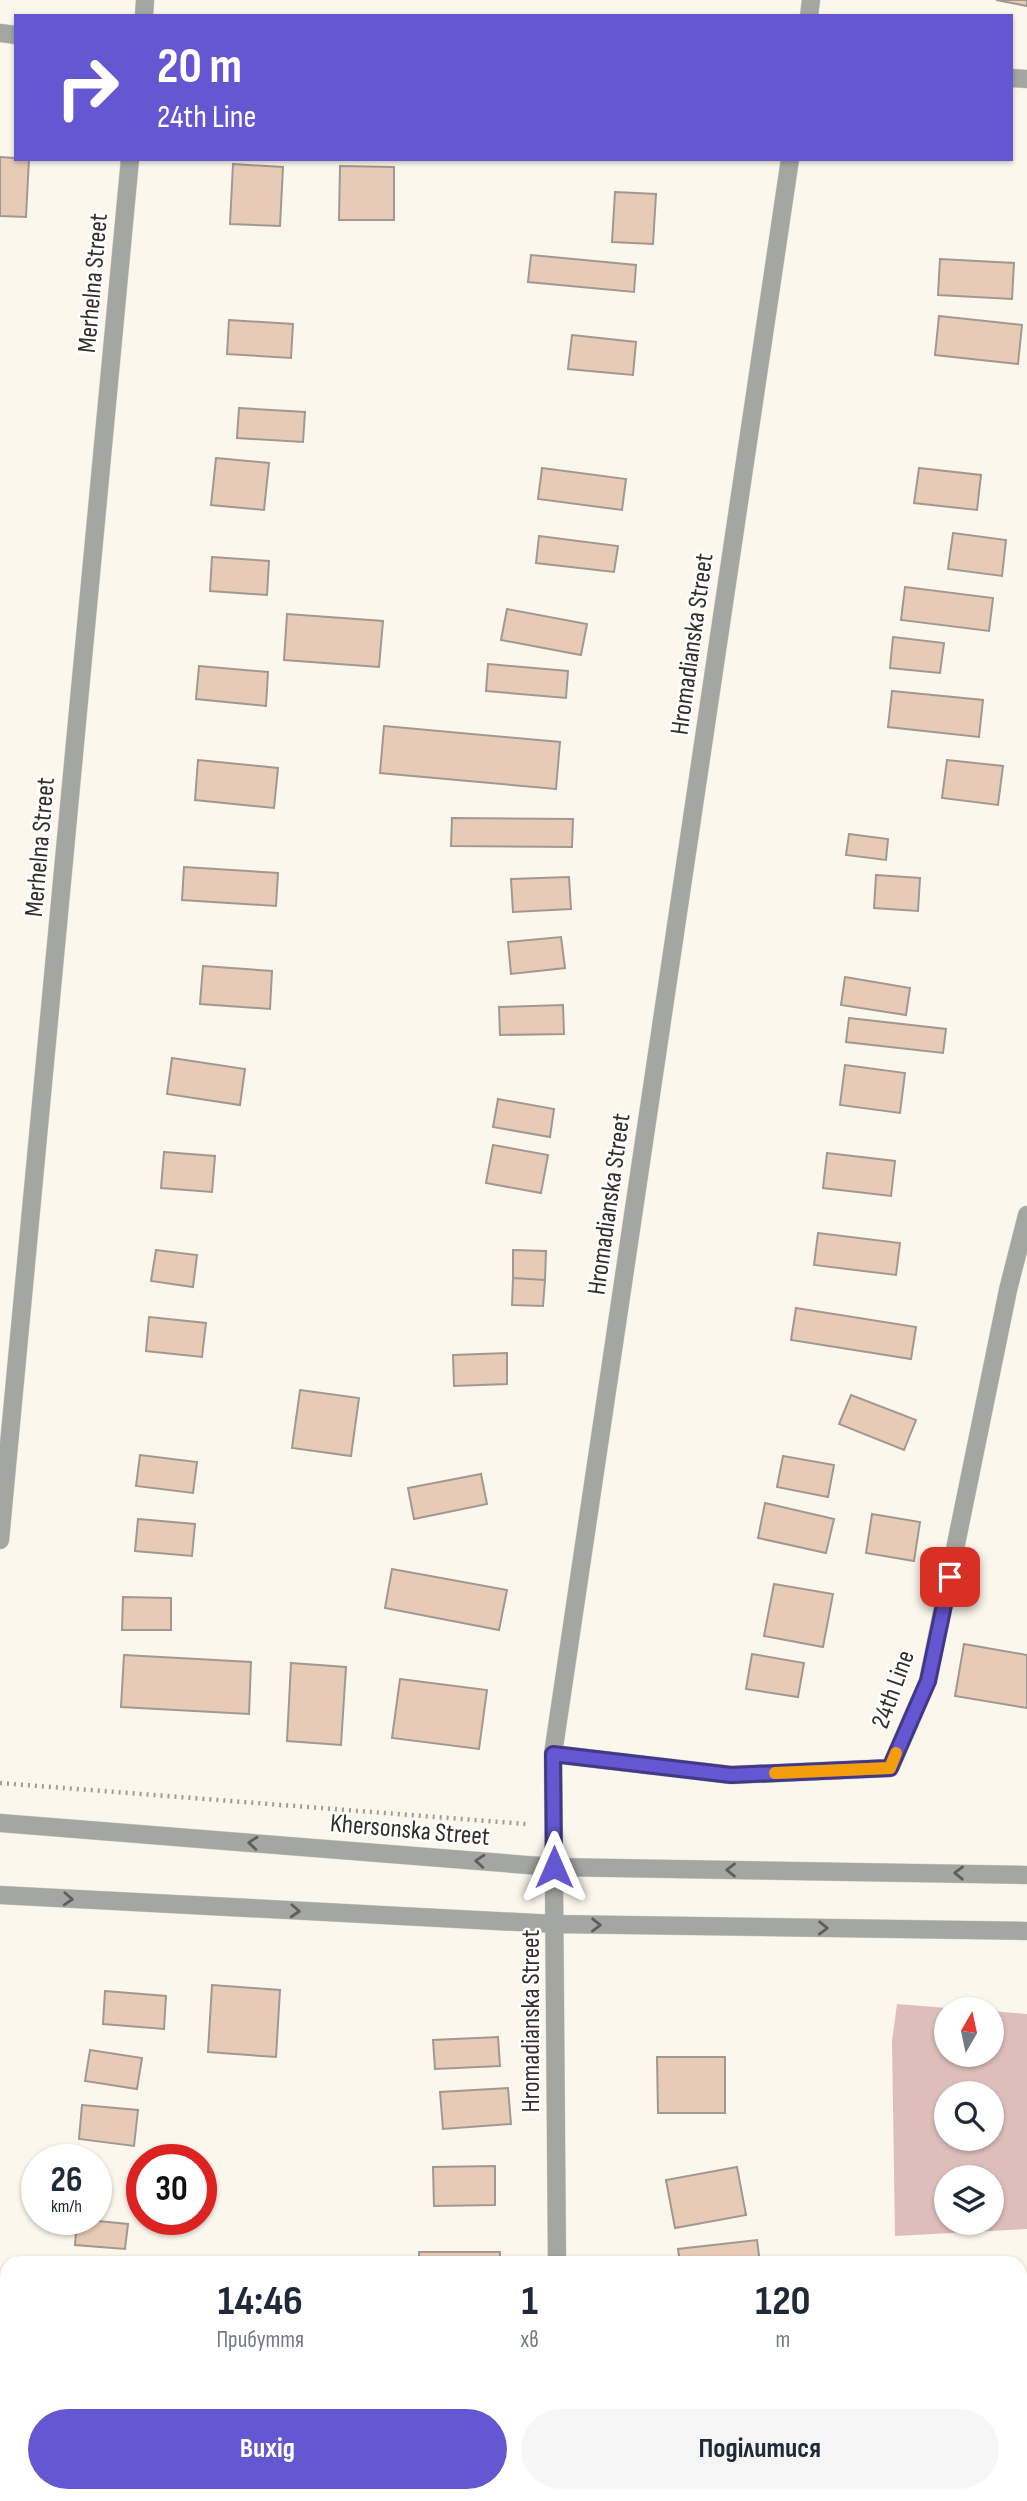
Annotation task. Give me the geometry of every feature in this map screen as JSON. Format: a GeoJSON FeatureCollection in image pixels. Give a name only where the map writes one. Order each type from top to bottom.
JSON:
{"type":"FeatureCollection","features":[{"type":"Feature","properties":{"kind":"street","name":"Merhelna Street"},"geometry":{"type":"LineString","coordinates":[[0,1540],[130,161]]}},
{"type":"Feature","properties":{"kind":"street","name":"Hromadianska Street"},"geometry":{"type":"LineString","coordinates":[[557,2256],[553,1754],[790,161]]}},
{"type":"Feature","properties":{"kind":"street","name":"24th Line"},"geometry":{"type":"LineString","coordinates":[[553,1754],[731,1775],[890,1768],[928,1681],[1008,1290],[1027,1215]]}},
{"type":"Feature","properties":{"kind":"street","name":"Khersonska Street"},"geometry":{"type":"LineString","coordinates":[[0,1823],[554,1867],[1027,1875]]}},
{"type":"Feature","properties":{"kind":"street"},"geometry":{"type":"LineString","coordinates":[[0,1895],[555,1924],[1027,1931]]}},
{"type":"Feature","properties":{"kind":"path"},"geometry":{"type":"LineString","coordinates":[[0,1783],[553,1826]]}},
{"type":"Feature","properties":{"kind":"shaded area"},"geometry":{"type":"Polygon","coordinates":[[[897,2004],[934,2007],[934,2067],[1004,2067],[1004,2012],[1027,2014],[1027,2229],[1004,2230],[1004,2165],[934,2165],[934,2234],[895,2236],[892,2041],[897,2004]]]}},
{"type":"Feature","properties":{"kind":"building"},"geometry":{"type":"Polygon","coordinates":[[[996,0],[1027,0],[1027,6],[996,0]]]}},
{"type":"Feature","properties":{"kind":"building"},"geometry":{"type":"Polygon","coordinates":[[[0,157],[29,161],[26,217],[0,216],[0,157]]]}},
{"type":"Feature","properties":{"kind":"building"},"geometry":{"type":"Polygon","coordinates":[[[233,164],[283,167],[280,226],[230,224],[233,164]]]}},
{"type":"Feature","properties":{"kind":"building"},"geometry":{"type":"Polygon","coordinates":[[[340,166],[394,167],[394,220],[339,220],[340,166]]]}},
{"type":"Feature","properties":{"kind":"building"},"geometry":{"type":"Polygon","coordinates":[[[615,192],[656,194],[653,244],[612,242],[615,192]]]}},
{"type":"Feature","properties":{"kind":"building"},"geometry":{"type":"Polygon","coordinates":[[[531,255],[636,265],[634,292],[528,282],[531,255]]]}},
{"type":"Feature","properties":{"kind":"building"},"geometry":{"type":"Polygon","coordinates":[[[940,259],[1014,263],[1012,299],[938,295],[940,259]]]}},
{"type":"Feature","properties":{"kind":"building"},"geometry":{"type":"Polygon","coordinates":[[[939,316],[1022,325],[1018,364],[935,355],[939,316]]]}},
{"type":"Feature","properties":{"kind":"building"},"geometry":{"type":"Polygon","coordinates":[[[229,320],[293,324],[291,358],[227,354],[229,320]]]}},
{"type":"Feature","properties":{"kind":"building"},"geometry":{"type":"Polygon","coordinates":[[[572,335],[636,342],[633,375],[568,369],[572,335]]]}},
{"type":"Feature","properties":{"kind":"building"},"geometry":{"type":"Polygon","coordinates":[[[239,408],[305,412],[303,442],[237,438],[239,408]]]}},
{"type":"Feature","properties":{"kind":"building"},"geometry":{"type":"Polygon","coordinates":[[[216,458],[269,463],[264,510],[211,505],[216,458]]]}},
{"type":"Feature","properties":{"kind":"building"},"geometry":{"type":"Polygon","coordinates":[[[542,468],[626,479],[622,510],[538,499],[542,468]]]}},
{"type":"Feature","properties":{"kind":"building"},"geometry":{"type":"Polygon","coordinates":[[[919,468],[981,475],[977,510],[914,503],[919,468]]]}},
{"type":"Feature","properties":{"kind":"building"},"geometry":{"type":"Polygon","coordinates":[[[953,533],[1006,540],[1002,576],[948,569],[953,533]]]}},
{"type":"Feature","properties":{"kind":"building"},"geometry":{"type":"Polygon","coordinates":[[[539,536],[618,546],[614,572],[536,563],[539,536]]]}},
{"type":"Feature","properties":{"kind":"building"},"geometry":{"type":"Polygon","coordinates":[[[212,557],[269,561],[267,595],[210,591],[212,557]]]}},
{"type":"Feature","properties":{"kind":"building"},"geometry":{"type":"Polygon","coordinates":[[[905,587],[993,598],[989,631],[901,620],[905,587]]]}},
{"type":"Feature","properties":{"kind":"building"},"geometry":{"type":"Polygon","coordinates":[[[507,609],[587,624],[581,655],[501,640],[507,609]]]}},
{"type":"Feature","properties":{"kind":"building"},"geometry":{"type":"Polygon","coordinates":[[[287,614],[383,621],[379,667],[284,660],[287,614]]]}},
{"type":"Feature","properties":{"kind":"building"},"geometry":{"type":"Polygon","coordinates":[[[893,637],[944,643],[940,673],[890,668],[893,637]]]}},
{"type":"Feature","properties":{"kind":"building"},"geometry":{"type":"Polygon","coordinates":[[[488,664],[568,671],[566,698],[486,691],[488,664]]]}},
{"type":"Feature","properties":{"kind":"building"},"geometry":{"type":"Polygon","coordinates":[[[199,666],[268,672],[266,706],[196,699],[199,666]]]}},
{"type":"Feature","properties":{"kind":"building"},"geometry":{"type":"Polygon","coordinates":[[[892,691],[983,700],[979,737],[888,727],[892,691]]]}},
{"type":"Feature","properties":{"kind":"building"},"geometry":{"type":"Polygon","coordinates":[[[384,726],[560,742],[556,789],[380,773],[384,726]]]}},
{"type":"Feature","properties":{"kind":"building"},"geometry":{"type":"Polygon","coordinates":[[[198,760],[278,768],[274,808],[195,800],[198,760]]]}},
{"type":"Feature","properties":{"kind":"building"},"geometry":{"type":"Polygon","coordinates":[[[947,760],[1003,766],[998,805],[942,798],[947,760]]]}},
{"type":"Feature","properties":{"kind":"building"},"geometry":{"type":"Polygon","coordinates":[[[452,818],[573,819],[572,847],[451,846],[452,818]]]}},
{"type":"Feature","properties":{"kind":"building"},"geometry":{"type":"Polygon","coordinates":[[[849,834],[888,839],[886,860],[846,855],[849,834]]]}},
{"type":"Feature","properties":{"kind":"building"},"geometry":{"type":"Polygon","coordinates":[[[184,867],[278,873],[276,906],[182,900],[184,867]]]}},
{"type":"Feature","properties":{"kind":"building"},"geometry":{"type":"Polygon","coordinates":[[[876,875],[920,878],[918,911],[874,908],[876,875]]]}},
{"type":"Feature","properties":{"kind":"building"},"geometry":{"type":"Polygon","coordinates":[[[569,877],[571,909],[513,912],[511,879],[569,877]]]}},
{"type":"Feature","properties":{"kind":"building"},"geometry":{"type":"Polygon","coordinates":[[[561,937],[565,968],[511,974],[508,942],[561,937]]]}},
{"type":"Feature","properties":{"kind":"building"},"geometry":{"type":"Polygon","coordinates":[[[203,966],[272,971],[270,1009],[200,1004],[203,966]]]}},
{"type":"Feature","properties":{"kind":"building"},"geometry":{"type":"Polygon","coordinates":[[[845,977],[910,988],[906,1015],[841,1005],[845,977]]]}},
{"type":"Feature","properties":{"kind":"building"},"geometry":{"type":"Polygon","coordinates":[[[563,1005],[564,1034],[500,1035],[499,1007],[563,1005]]]}},
{"type":"Feature","properties":{"kind":"building"},"geometry":{"type":"Polygon","coordinates":[[[849,1018],[946,1029],[943,1053],[846,1042],[849,1018]]]}},
{"type":"Feature","properties":{"kind":"building"},"geometry":{"type":"Polygon","coordinates":[[[172,1058],[245,1069],[240,1105],[167,1094],[172,1058]]]}},
{"type":"Feature","properties":{"kind":"building"},"geometry":{"type":"Polygon","coordinates":[[[845,1065],[905,1073],[900,1113],[840,1105],[845,1065]]]}},
{"type":"Feature","properties":{"kind":"building"},"geometry":{"type":"Polygon","coordinates":[[[498,1099],[554,1109],[550,1137],[493,1127],[498,1099]]]}},
{"type":"Feature","properties":{"kind":"building"},"geometry":{"type":"Polygon","coordinates":[[[493,1145],[548,1155],[541,1193],[486,1183],[493,1145]]]}},
{"type":"Feature","properties":{"kind":"building"},"geometry":{"type":"Polygon","coordinates":[[[164,1152],[215,1156],[212,1192],[161,1188],[164,1152]]]}},
{"type":"Feature","properties":{"kind":"building"},"geometry":{"type":"Polygon","coordinates":[[[827,1153],[895,1161],[891,1196],[823,1188],[827,1153]]]}},
{"type":"Feature","properties":{"kind":"building"},"geometry":{"type":"Polygon","coordinates":[[[818,1233],[900,1243],[896,1275],[814,1265],[818,1233]]]}},
{"type":"Feature","properties":{"kind":"building"},"geometry":{"type":"Polygon","coordinates":[[[156,1250],[197,1255],[193,1287],[151,1281],[156,1250]]]}},
{"type":"Feature","properties":{"kind":"building"},"geometry":{"type":"Polygon","coordinates":[[[513,1250],[546,1251],[545,1280],[513,1278],[513,1250]]]}},
{"type":"Feature","properties":{"kind":"building"},"geometry":{"type":"Polygon","coordinates":[[[513,1278],[545,1280],[543,1306],[512,1305],[513,1278]]]}},
{"type":"Feature","properties":{"kind":"building"},"geometry":{"type":"Polygon","coordinates":[[[796,1308],[916,1327],[911,1359],[791,1340],[796,1308]]]}},
{"type":"Feature","properties":{"kind":"building"},"geometry":{"type":"Polygon","coordinates":[[[149,1317],[206,1323],[202,1357],[146,1351],[149,1317]]]}},
{"type":"Feature","properties":{"kind":"building"},"geometry":{"type":"Polygon","coordinates":[[[507,1353],[507,1384],[454,1386],[453,1355],[507,1353]]]}},
{"type":"Feature","properties":{"kind":"building"},"geometry":{"type":"Polygon","coordinates":[[[300,1390],[359,1398],[351,1456],[292,1448],[300,1390]]]}},
{"type":"Feature","properties":{"kind":"building"},"geometry":{"type":"Polygon","coordinates":[[[851,1395],[916,1420],[904,1450],[839,1424],[851,1395]]]}},
{"type":"Feature","properties":{"kind":"building"},"geometry":{"type":"Polygon","coordinates":[[[140,1455],[197,1462],[193,1493],[136,1486],[140,1455]]]}},
{"type":"Feature","properties":{"kind":"building"},"geometry":{"type":"Polygon","coordinates":[[[783,1456],[834,1465],[828,1497],[777,1487],[783,1456]]]}},
{"type":"Feature","properties":{"kind":"building"},"geometry":{"type":"Polygon","coordinates":[[[481,1474],[487,1504],[414,1519],[408,1488],[481,1474]]]}},
{"type":"Feature","properties":{"kind":"building"},"geometry":{"type":"Polygon","coordinates":[[[765,1503],[834,1519],[826,1553],[758,1538],[765,1503]]]}},
{"type":"Feature","properties":{"kind":"building"},"geometry":{"type":"Polygon","coordinates":[[[872,1514],[920,1522],[914,1561],[866,1553],[872,1514]]]}},
{"type":"Feature","properties":{"kind":"building"},"geometry":{"type":"Polygon","coordinates":[[[138,1519],[195,1524],[192,1556],[135,1551],[138,1519]]]}},
{"type":"Feature","properties":{"kind":"building"},"geometry":{"type":"Polygon","coordinates":[[[392,1569],[507,1590],[499,1630],[385,1608],[392,1569]]]}},
{"type":"Feature","properties":{"kind":"building"},"geometry":{"type":"Polygon","coordinates":[[[774,1584],[833,1594],[823,1647],[764,1636],[774,1584]]]}},
{"type":"Feature","properties":{"kind":"building"},"geometry":{"type":"Polygon","coordinates":[[[123,1597],[171,1598],[171,1630],[122,1630],[123,1597]]]}},
{"type":"Feature","properties":{"kind":"building"},"geometry":{"type":"Polygon","coordinates":[[[964,1644],[1027,1655],[1027,1708],[955,1696],[964,1644]]]}},
{"type":"Feature","properties":{"kind":"building"},"geometry":{"type":"Polygon","coordinates":[[[752,1654],[804,1663],[798,1697],[746,1689],[752,1654]]]}},
{"type":"Feature","properties":{"kind":"building"},"geometry":{"type":"Polygon","coordinates":[[[124,1655],[251,1662],[249,1714],[121,1707],[124,1655]]]}},
{"type":"Feature","properties":{"kind":"building"},"geometry":{"type":"Polygon","coordinates":[[[291,1663],[346,1667],[341,1745],[287,1741],[291,1663]]]}},
{"type":"Feature","properties":{"kind":"building"},"geometry":{"type":"Polygon","coordinates":[[[400,1679],[487,1690],[479,1749],[392,1738],[400,1679]]]}},
{"type":"Feature","properties":{"kind":"building"},"geometry":{"type":"Polygon","coordinates":[[[212,1985],[280,1990],[276,2057],[208,2052],[212,1985]]]}},
{"type":"Feature","properties":{"kind":"building"},"geometry":{"type":"Polygon","coordinates":[[[105,1991],[166,1996],[164,2029],[103,2024],[105,1991]]]}},
{"type":"Feature","properties":{"kind":"building"},"geometry":{"type":"Polygon","coordinates":[[[498,2037],[500,2066],[435,2069],[433,2040],[498,2037]]]}},
{"type":"Feature","properties":{"kind":"building"},"geometry":{"type":"Polygon","coordinates":[[[90,2050],[142,2058],[137,2089],[85,2081],[90,2050]]]}},
{"type":"Feature","properties":{"kind":"building"},"geometry":{"type":"Polygon","coordinates":[[[657,2057],[725,2057],[725,2113],[658,2113],[657,2057]]]}},
{"type":"Feature","properties":{"kind":"building"},"geometry":{"type":"Polygon","coordinates":[[[508,2088],[511,2124],[443,2129],[440,2092],[508,2088]]]}},
{"type":"Feature","properties":{"kind":"building"},"geometry":{"type":"Polygon","coordinates":[[[82,2105],[138,2110],[134,2144],[79,2139],[82,2105]]]}},
{"type":"Feature","properties":{"kind":"building"},"geometry":{"type":"Polygon","coordinates":[[[495,2166],[495,2205],[434,2206],[433,2167],[495,2166]]]}},
{"type":"Feature","properties":{"kind":"building"},"geometry":{"type":"Polygon","coordinates":[[[737,2167],[746,2215],[675,2228],[666,2180],[737,2167]]]}},
{"type":"Feature","properties":{"kind":"building"},"geometry":{"type":"Polygon","coordinates":[[[112,2222],[126,2224],[125,2249],[75,2245],[76,2235],[112,2235],[112,2222]]]}},
{"type":"Feature","properties":{"kind":"building"},"geometry":{"type":"Polygon","coordinates":[[[757,2240],[759,2256],[679,2256],[678,2249],[757,2240]]]}},
{"type":"Feature","properties":{"kind":"building"},"geometry":{"type":"Polygon","coordinates":[[[419,2252],[500,2252],[500,2256],[419,2256],[419,2252]]]}},
{"type":"Feature","properties":{"kind":"slow traffic"},"geometry":{"type":"LineString","coordinates":[[775,1773],[890,1768],[896,1753]]}},
{"type":"Feature","properties":{"kind":"route"},"geometry":{"type":"LineString","coordinates":[[554,1867],[553,1754],[731,1775],[890,1768],[928,1681],[950,1577]]}}]}
